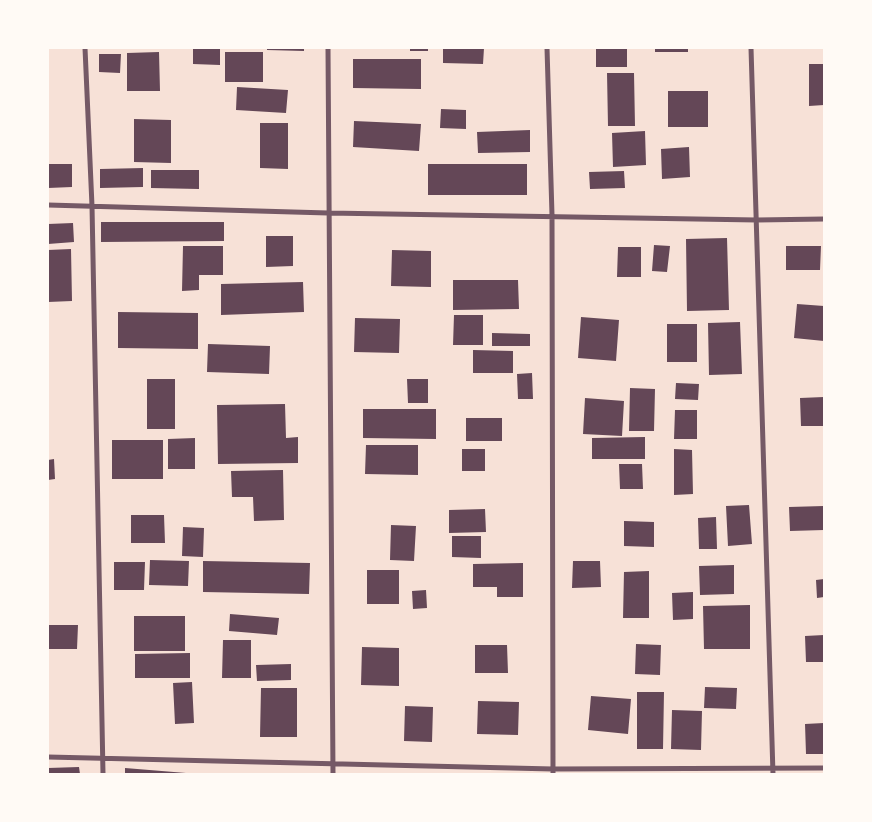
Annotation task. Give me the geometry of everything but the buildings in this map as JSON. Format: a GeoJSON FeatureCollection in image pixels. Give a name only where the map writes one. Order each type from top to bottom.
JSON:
{"type":"FeatureCollection","features":[{"type":"Feature","properties":{"kind":"street"},"geometry":{"type":"LineString","coordinates":[[85,48],[92,206],[102,774]]}},
{"type":"Feature","properties":{"kind":"street"},"geometry":{"type":"LineString","coordinates":[[328,48],[333,774]]}},
{"type":"Feature","properties":{"kind":"street"},"geometry":{"type":"LineString","coordinates":[[548,48],[552,215],[552,772]]}},
{"type":"Feature","properties":{"kind":"street"},"geometry":{"type":"LineString","coordinates":[[751,48],[773,772]]}},
{"type":"Feature","properties":{"kind":"street"},"geometry":{"type":"LineString","coordinates":[[48,205],[328,213],[824,220]]}},
{"type":"Feature","properties":{"kind":"street"},"geometry":{"type":"LineString","coordinates":[[48,757],[552,772],[773,772],[824,768]]}}]}
